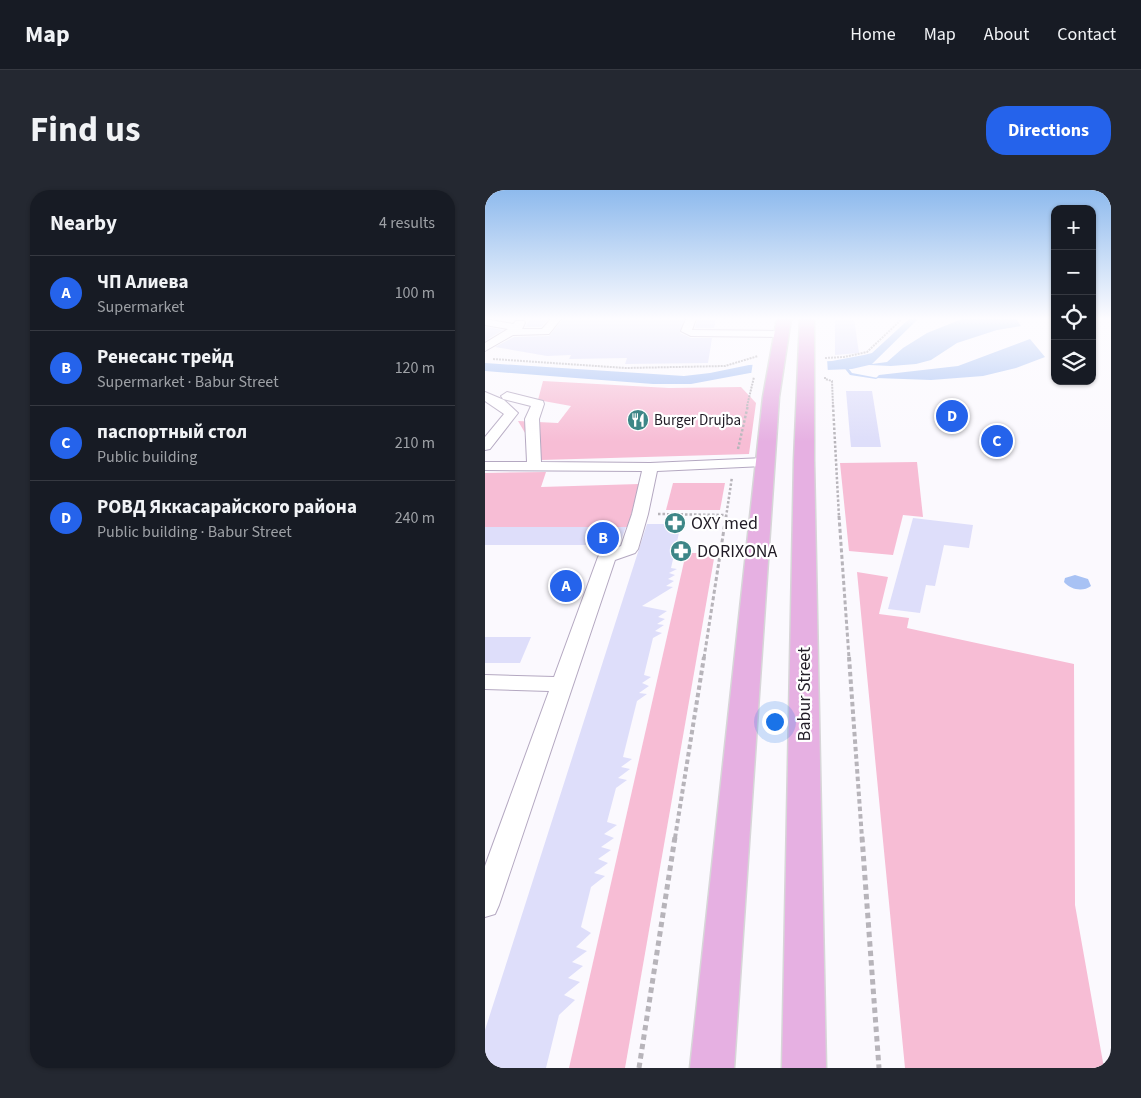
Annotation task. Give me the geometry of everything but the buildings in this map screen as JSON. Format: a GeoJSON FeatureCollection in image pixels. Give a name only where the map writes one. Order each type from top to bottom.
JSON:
{"type":"FeatureCollection","features":[{"type":"Feature","properties":{"kind":"main road"},"geometry":{"type":"LineString","coordinates":[[712,1068],[765,462],[767,374],[772,360]]}},
{"type":"Feature","properties":{"kind":"main road","name":"Babur Street"},"geometry":{"type":"LineString","coordinates":[[804,1068],[809,360]]}},
{"type":"Feature","properties":{"kind":"main road"},"geometry":{"type":"LineString","coordinates":[[767,374],[787,393],[810,379]]}},
{"type":"Feature","properties":{"kind":"lane"},"geometry":{"type":"LineString","coordinates":[[485,396],[499,403],[511,413],[485,446]]}},
{"type":"Feature","properties":{"kind":"lane"},"geometry":{"type":"LineString","coordinates":[[507,396],[538,404],[532,419],[534,466]]}},
{"type":"Feature","properties":{"kind":"lane"},"geometry":{"type":"LineString","coordinates":[[485,466],[650,467],[765,462]]}},
{"type":"Feature","properties":{"kind":"lane"},"geometry":{"type":"LineString","coordinates":[[485,905],[607,557],[629,549],[640,514],[650,467]]}},
{"type":"Feature","properties":{"kind":"lane"},"geometry":{"type":"LineString","coordinates":[[485,682],[562,684]]}},
{"type":"Feature","properties":{"kind":"path"},"geometry":{"type":"LineString","coordinates":[[500,360],[626,368],[725,366],[767,374],[734,463],[639,1068]]}},
{"type":"Feature","properties":{"kind":"path"},"geometry":{"type":"LineString","coordinates":[[810,379],[832,381],[836,478],[879,1068]]}},
{"type":"Feature","properties":{"kind":"path"},"geometry":{"type":"LineString","coordinates":[[640,514],[725,515]]}},
{"type":"Feature","properties":{"kind":"shaded area"},"geometry":{"type":"Polygon","coordinates":[[[543,381],[669,388],[741,387],[756,403],[749,454],[541,460],[518,421],[558,423],[571,406],[538,400],[543,381]]]}},
{"type":"Feature","properties":{"kind":"shaded area"},"geometry":{"type":"Polygon","coordinates":[[[917,462],[923,517],[903,515],[893,555],[849,551],[840,463],[917,462]]]}},
{"type":"Feature","properties":{"kind":"shaded area"},"geometry":{"type":"Polygon","coordinates":[[[546,472],[541,487],[639,484],[628,527],[485,527],[485,473],[546,472]]]}},
{"type":"Feature","properties":{"kind":"shaded area"},"geometry":{"type":"Polygon","coordinates":[[[673,483],[725,483],[720,510],[666,510],[673,483]]]}},
{"type":"Feature","properties":{"kind":"shaded area"},"geometry":{"type":"Polygon","coordinates":[[[686,553],[715,553],[625,1068],[569,1068],[686,553]]]}},
{"type":"Feature","properties":{"kind":"shaded area"},"geometry":{"type":"Polygon","coordinates":[[[857,572],[888,577],[879,614],[909,618],[907,628],[1074,664],[1075,905],[1104,1068],[905,1068],[857,572]]]}},
{"type":"Feature","properties":{"kind":"water"},"geometry":{"type":"Polygon","coordinates":[[[876,360],[872,364],[889,360],[931,360],[916,364],[869,365],[852,369],[750,373],[691,384],[653,384],[485,371],[485,363],[684,376],[749,365],[876,360]]]}},
{"type":"Feature","properties":{"kind":"water"},"geometry":{"type":"Polygon","coordinates":[[[974,360],[1037,360],[1016,368],[983,376],[931,380],[876,378],[879,375],[958,366],[974,360]]]}},
{"type":"Feature","properties":{"kind":"water"},"geometry":{"type":"Polygon","coordinates":[[[1075,575],[1088,579],[1091,586],[1077,589],[1070,587],[1064,582],[1065,578],[1075,575]]]}},
{"type":"Feature","properties":{"kind":"pier"},"geometry":{"type":"Polygon","coordinates":[[[827,360],[828,373],[751,375],[753,362],[827,360]]]}},
{"type":"Feature","properties":{"kind":"waterway"},"geometry":{"type":"LineString","coordinates":[[844,365],[851,374],[876,378]]}},
{"type":"Feature","properties":{"kind":"place","name":"РОВД Яккасарайского района"},"geometry":{"type":"Point","coordinates":[952,416]}},
{"type":"Feature","properties":{"kind":"place","name":"Burger Drujba"},"geometry":{"type":"Point","coordinates":[638,420]}},
{"type":"Feature","properties":{"kind":"place","name":"паспортный стол"},"geometry":{"type":"Point","coordinates":[997,441]}},
{"type":"Feature","properties":{"kind":"place","name":"OXY med"},"geometry":{"type":"Point","coordinates":[675,523]}},
{"type":"Feature","properties":{"kind":"place","name":"Ренесанс трейд"},"geometry":{"type":"Point","coordinates":[603,538]}},
{"type":"Feature","properties":{"kind":"place","name":"DORIXONA"},"geometry":{"type":"Point","coordinates":[681,551]}},
{"type":"Feature","properties":{"kind":"place","name":"ЧП Алиева"},"geometry":{"type":"Point","coordinates":[566,586]}}]}
